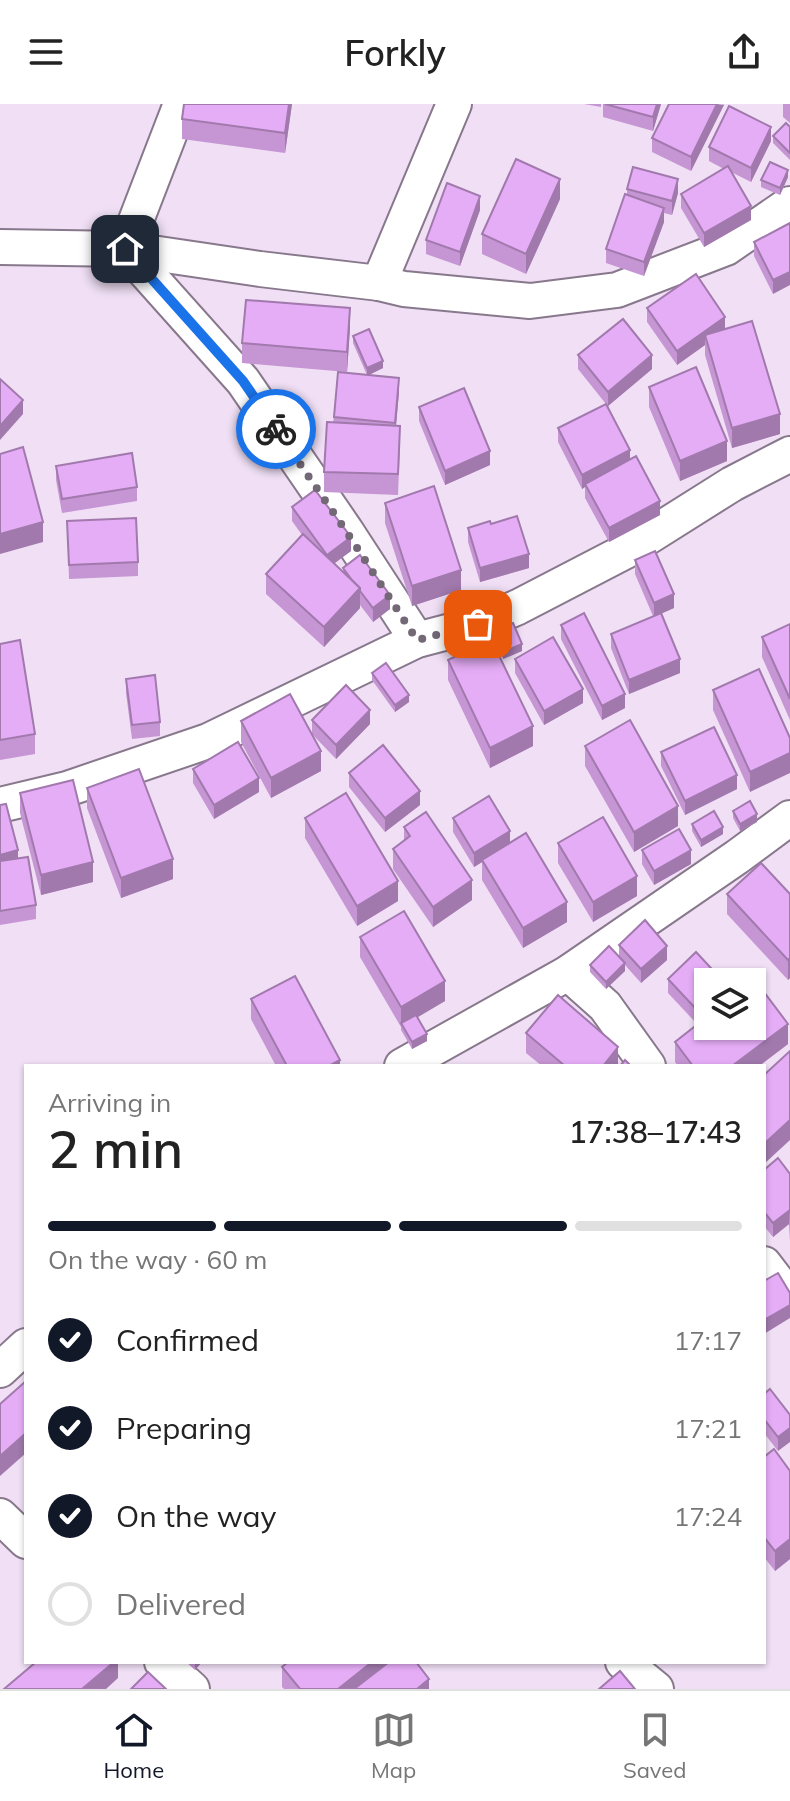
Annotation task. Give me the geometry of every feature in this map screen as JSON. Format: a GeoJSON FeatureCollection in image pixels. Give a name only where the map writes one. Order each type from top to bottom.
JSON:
{"type":"FeatureCollection","features":[{"type":"Feature","properties":{"kind":"street"},"geometry":{"type":"LineString","coordinates":[[125,249],[181,104]]}},
{"type":"Feature","properties":{"kind":"street"},"geometry":{"type":"LineString","coordinates":[[379,283],[454,104]]}},
{"type":"Feature","properties":{"kind":"street"},"geometry":{"type":"LineString","coordinates":[[0,247],[125,249],[404,289],[530,301],[617,290],[726,248],[790,204]]}},
{"type":"Feature","properties":{"kind":"street"},"geometry":{"type":"LineString","coordinates":[[125,249],[243,381],[417,640]]}},
{"type":"Feature","properties":{"kind":"street"},"geometry":{"type":"LineString","coordinates":[[0,805],[67,789],[208,741],[417,640],[478,624],[518,607],[624,552],[732,484],[790,454]]}},
{"type":"Feature","properties":{"kind":"street"},"geometry":{"type":"LineString","coordinates":[[406,1064],[568,973],[748,865],[790,818]]}},
{"type":"Feature","properties":{"kind":"street"},"geometry":{"type":"LineString","coordinates":[[568,973],[605,1006],[647,1064]]}},
{"type":"Feature","properties":{"kind":"street"},"geometry":{"type":"LineString","coordinates":[[766,1267],[790,1298]]}},
{"type":"Feature","properties":{"kind":"street"},"geometry":{"type":"LineString","coordinates":[[0,1370],[24,1348]]}},
{"type":"Feature","properties":{"kind":"street"},"geometry":{"type":"LineString","coordinates":[[0,1516],[24,1539]]}},
{"type":"Feature","properties":{"kind":"street"},"geometry":{"type":"LineString","coordinates":[[164,1664],[192,1689]]}},
{"type":"Feature","properties":{"kind":"street"},"geometry":{"type":"LineString","coordinates":[[625,1664],[656,1689]]}},
{"type":"Feature","properties":{"kind":"building"},"geometry":{"type":"Polygon","coordinates":[[[184,104],[289,104],[285,133],[182,119],[184,104]]]}},
{"type":"Feature","properties":{"kind":"building"},"geometry":{"type":"Polygon","coordinates":[[[605,104],[657,104],[653,117],[605,104]]]}},
{"type":"Feature","properties":{"kind":"building"},"geometry":{"type":"Polygon","coordinates":[[[669,104],[717,104],[691,157],[652,138],[669,104]]]}},
{"type":"Feature","properties":{"kind":"building"},"geometry":{"type":"Polygon","coordinates":[[[729,106],[771,127],[751,168],[709,147],[729,106]]]}},
{"type":"Feature","properties":{"kind":"building"},"geometry":{"type":"Polygon","coordinates":[[[786,123],[790,127],[790,153],[773,136],[786,123]]]}},
{"type":"Feature","properties":{"kind":"building"},"geometry":{"type":"Polygon","coordinates":[[[516,159],[560,179],[526,254],[482,234],[516,159]]]}},
{"type":"Feature","properties":{"kind":"building"},"geometry":{"type":"Polygon","coordinates":[[[770,162],[788,170],[780,188],[761,180],[770,162]]]}},
{"type":"Feature","properties":{"kind":"building"},"geometry":{"type":"Polygon","coordinates":[[[728,166],[751,206],[704,233],[681,194],[728,166]]]}},
{"type":"Feature","properties":{"kind":"building"},"geometry":{"type":"Polygon","coordinates":[[[633,167],[678,179],[672,201],[627,189],[633,167]]]}},
{"type":"Feature","properties":{"kind":"building"},"geometry":{"type":"Polygon","coordinates":[[[447,183],[480,196],[460,252],[426,240],[447,183]]]}},
{"type":"Feature","properties":{"kind":"building"},"geometry":{"type":"Polygon","coordinates":[[[625,194],[664,208],[644,262],[606,249],[625,194]]]}},
{"type":"Feature","properties":{"kind":"building"},"geometry":{"type":"Polygon","coordinates":[[[790,223],[790,272],[773,280],[754,242],[790,223]]]}},
{"type":"Feature","properties":{"kind":"building"},"geometry":{"type":"Polygon","coordinates":[[[696,274],[725,317],[677,351],[647,308],[696,274]]]}},
{"type":"Feature","properties":{"kind":"building"},"geometry":{"type":"Polygon","coordinates":[[[246,300],[350,308],[347,352],[242,343],[246,300]]]}},
{"type":"Feature","properties":{"kind":"building"},"geometry":{"type":"Polygon","coordinates":[[[623,319],[652,355],[608,392],[578,355],[623,319]]]}},
{"type":"Feature","properties":{"kind":"building"},"geometry":{"type":"Polygon","coordinates":[[[752,321],[780,414],[732,428],[705,335],[752,321]]]}},
{"type":"Feature","properties":{"kind":"building"},"geometry":{"type":"Polygon","coordinates":[[[369,329],[383,361],[367,368],[353,336],[369,329]]]}},
{"type":"Feature","properties":{"kind":"building"},"geometry":{"type":"Polygon","coordinates":[[[696,367],[727,441],[680,461],[649,387],[696,367]]]}},
{"type":"Feature","properties":{"kind":"building"},"geometry":{"type":"Polygon","coordinates":[[[338,372],[399,378],[395,423],[334,417],[338,372]]]}},
{"type":"Feature","properties":{"kind":"building"},"geometry":{"type":"Polygon","coordinates":[[[0,379],[23,400],[0,426],[0,379]]]}},
{"type":"Feature","properties":{"kind":"building"},"geometry":{"type":"Polygon","coordinates":[[[464,388],[490,451],[445,471],[419,407],[464,388]]]}},
{"type":"Feature","properties":{"kind":"building"},"geometry":{"type":"Polygon","coordinates":[[[606,404],[630,450],[582,475],[558,428],[606,404]]]}},
{"type":"Feature","properties":{"kind":"building"},"geometry":{"type":"Polygon","coordinates":[[[327,422],[400,426],[398,474],[324,472],[327,422]]]}},
{"type":"Feature","properties":{"kind":"building"},"geometry":{"type":"Polygon","coordinates":[[[23,447],[43,522],[0,534],[0,454],[23,447]]]}},
{"type":"Feature","properties":{"kind":"building"},"geometry":{"type":"Polygon","coordinates":[[[132,453],[137,487],[62,499],[56,466],[132,453]]]}},
{"type":"Feature","properties":{"kind":"building"},"geometry":{"type":"Polygon","coordinates":[[[636,456],[660,501],[609,528],[585,484],[636,456]]]}},
{"type":"Feature","properties":{"kind":"building"},"geometry":{"type":"Polygon","coordinates":[[[434,486],[461,570],[412,586],[385,503],[434,486]]]}},
{"type":"Feature","properties":{"kind":"building"},"geometry":{"type":"Polygon","coordinates":[[[315,490],[351,537],[327,555],[292,507],[315,490]]]}},
{"type":"Feature","properties":{"kind":"building"},"geometry":{"type":"Polygon","coordinates":[[[517,516],[529,554],[480,568],[468,528],[517,516]]]}},
{"type":"Feature","properties":{"kind":"building"},"geometry":{"type":"Polygon","coordinates":[[[136,518],[138,562],[69,565],[67,521],[136,518]]]}},
{"type":"Feature","properties":{"kind":"building"},"geometry":{"type":"Polygon","coordinates":[[[303,534],[360,588],[324,627],[266,574],[303,534]]]}},
{"type":"Feature","properties":{"kind":"building"},"geometry":{"type":"Polygon","coordinates":[[[655,551],[674,594],[654,603],[635,560],[655,551]]]}},
{"type":"Feature","properties":{"kind":"building"},"geometry":{"type":"Polygon","coordinates":[[[360,555],[390,595],[373,608],[343,568],[360,555]]]}},
{"type":"Feature","properties":{"kind":"building"},"geometry":{"type":"Polygon","coordinates":[[[584,613],[625,694],[602,706],[561,625],[584,613]]]}},
{"type":"Feature","properties":{"kind":"building"},"geometry":{"type":"Polygon","coordinates":[[[661,613],[680,659],[629,680],[611,634],[661,613]]]}},
{"type":"Feature","properties":{"kind":"building"},"geometry":{"type":"Polygon","coordinates":[[[513,623],[522,644],[503,652],[494,631],[513,623]]]}},
{"type":"Feature","properties":{"kind":"building"},"geometry":{"type":"Polygon","coordinates":[[[790,624],[790,699],[762,637],[790,624]]]}},
{"type":"Feature","properties":{"kind":"building"},"geometry":{"type":"Polygon","coordinates":[[[553,637],[583,689],[544,711],[515,659],[553,637]]]}},
{"type":"Feature","properties":{"kind":"building"},"geometry":{"type":"Polygon","coordinates":[[[491,639],[533,726],[490,748],[448,660],[491,639]]]}},
{"type":"Feature","properties":{"kind":"building"},"geometry":{"type":"Polygon","coordinates":[[[20,640],[35,734],[0,740],[0,644],[20,640]]]}},
{"type":"Feature","properties":{"kind":"building"},"geometry":{"type":"Polygon","coordinates":[[[386,663],[409,695],[395,705],[372,673],[386,663]]]}},
{"type":"Feature","properties":{"kind":"building"},"geometry":{"type":"Polygon","coordinates":[[[759,669],[790,738],[790,753],[750,772],[713,690],[759,669]]]}},
{"type":"Feature","properties":{"kind":"building"},"geometry":{"type":"Polygon","coordinates":[[[155,675],[160,722],[132,725],[126,679],[155,675]]]}},
{"type":"Feature","properties":{"kind":"building"},"geometry":{"type":"Polygon","coordinates":[[[346,685],[370,710],[336,745],[312,720],[346,685]]]}},
{"type":"Feature","properties":{"kind":"building"},"geometry":{"type":"Polygon","coordinates":[[[290,694],[321,751],[271,778],[241,721],[290,694]]]}},
{"type":"Feature","properties":{"kind":"building"},"geometry":{"type":"Polygon","coordinates":[[[630,720],[678,806],[634,832],[585,746],[630,720]]]}},
{"type":"Feature","properties":{"kind":"building"},"geometry":{"type":"Polygon","coordinates":[[[714,727],[737,775],[685,801],[661,752],[714,727]]]}},
{"type":"Feature","properties":{"kind":"building"},"geometry":{"type":"Polygon","coordinates":[[[238,742],[259,778],[214,805],[193,769],[238,742]]]}},
{"type":"Feature","properties":{"kind":"building"},"geometry":{"type":"Polygon","coordinates":[[[383,745],[420,791],[385,818],[349,773],[383,745]]]}},
{"type":"Feature","properties":{"kind":"building"},"geometry":{"type":"Polygon","coordinates":[[[139,769],[173,859],[121,878],[87,788],[139,769]]]}},
{"type":"Feature","properties":{"kind":"building"},"geometry":{"type":"Polygon","coordinates":[[[73,780],[93,862],[41,875],[20,793],[73,780]]]}},
{"type":"Feature","properties":{"kind":"building"},"geometry":{"type":"Polygon","coordinates":[[[346,793],[398,881],[357,906],[305,818],[346,793]]]}},
{"type":"Feature","properties":{"kind":"building"},"geometry":{"type":"Polygon","coordinates":[[[489,796],[510,831],[474,853],[453,818],[489,796]]]}},
{"type":"Feature","properties":{"kind":"building"},"geometry":{"type":"Polygon","coordinates":[[[750,801],[757,814],[740,824],[733,811],[750,801]]]}},
{"type":"Feature","properties":{"kind":"building"},"geometry":{"type":"Polygon","coordinates":[[[6,804],[18,850],[0,855],[0,805],[6,804]]]}},
{"type":"Feature","properties":{"kind":"building"},"geometry":{"type":"Polygon","coordinates":[[[714,811],[723,827],[701,840],[692,824],[714,811]]]}},
{"type":"Feature","properties":{"kind":"building"},"geometry":{"type":"Polygon","coordinates":[[[426,812],[472,880],[433,907],[393,849],[410,836],[404,827],[426,812]]]}},
{"type":"Feature","properties":{"kind":"building"},"geometry":{"type":"Polygon","coordinates":[[[603,817],[637,876],[593,902],[558,843],[603,817]]]}},
{"type":"Feature","properties":{"kind":"building"},"geometry":{"type":"Polygon","coordinates":[[[679,829],[691,850],[654,871],[642,850],[679,829]]]}},
{"type":"Feature","properties":{"kind":"building"},"geometry":{"type":"Polygon","coordinates":[[[526,833],[567,902],[523,928],[482,860],[526,833]]]}},
{"type":"Feature","properties":{"kind":"building"},"geometry":{"type":"Polygon","coordinates":[[[28,857],[36,905],[0,911],[0,861],[28,857]]]}},
{"type":"Feature","properties":{"kind":"building"},"geometry":{"type":"Polygon","coordinates":[[[761,863],[790,894],[788,960],[727,894],[761,863]]]}},
{"type":"Feature","properties":{"kind":"building"},"geometry":{"type":"Polygon","coordinates":[[[404,911],[445,981],[401,1007],[360,937],[404,911]]]}},
{"type":"Feature","properties":{"kind":"building"},"geometry":{"type":"Polygon","coordinates":[[[645,920],[667,946],[641,969],[619,945],[645,920]]]}},
{"type":"Feature","properties":{"kind":"building"},"geometry":{"type":"Polygon","coordinates":[[[609,946],[625,963],[606,982],[590,965],[609,946]]]}},
{"type":"Feature","properties":{"kind":"building"},"geometry":{"type":"Polygon","coordinates":[[[696,952],[711,968],[694,968],[694,1007],[668,979],[696,952]]]}},
{"type":"Feature","properties":{"kind":"building"},"geometry":{"type":"Polygon","coordinates":[[[295,976],[340,1060],[333,1064],[286,1064],[251,999],[295,976]]]}},
{"type":"Feature","properties":{"kind":"building"},"geometry":{"type":"Polygon","coordinates":[[[558,995],[618,1047],[605,1064],[563,1064],[526,1033],[558,995]]]}},
{"type":"Feature","properties":{"kind":"building"},"geometry":{"type":"Polygon","coordinates":[[[766,995],[788,1024],[735,1064],[692,1064],[675,1042],[694,1027],[694,1040],[766,1040],[766,995]]]}},
{"type":"Feature","properties":{"kind":"building"},"geometry":{"type":"Polygon","coordinates":[[[416,1015],[427,1034],[412,1042],[401,1023],[416,1015]]]}},
{"type":"Feature","properties":{"kind":"building"},"geometry":{"type":"Polygon","coordinates":[[[790,1051],[790,1120],[766,1142],[766,1073],[790,1051]]]}},
{"type":"Feature","properties":{"kind":"building"},"geometry":{"type":"Polygon","coordinates":[[[778,1158],[790,1174],[790,1210],[773,1223],[766,1214],[766,1168],[778,1158]]]}},
{"type":"Feature","properties":{"kind":"building"},"geometry":{"type":"Polygon","coordinates":[[[778,1273],[790,1293],[790,1305],[766,1319],[766,1280],[778,1273]]]}},
{"type":"Feature","properties":{"kind":"building"},"geometry":{"type":"Polygon","coordinates":[[[24,1383],[24,1435],[0,1456],[0,1404],[24,1383]]]}},
{"type":"Feature","properties":{"kind":"building"},"geometry":{"type":"Polygon","coordinates":[[[770,1389],[790,1415],[790,1428],[778,1437],[766,1422],[766,1392],[770,1389]]]}},
{"type":"Feature","properties":{"kind":"building"},"geometry":{"type":"Polygon","coordinates":[[[774,1449],[790,1471],[790,1539],[775,1551],[766,1540],[766,1455],[774,1449]]]}},
{"type":"Feature","properties":{"kind":"building"},"geometry":{"type":"Polygon","coordinates":[[[34,1664],[112,1664],[82,1689],[4,1689],[34,1664]]]}},
{"type":"Feature","properties":{"kind":"building"},"geometry":{"type":"Polygon","coordinates":[[[286,1664],[369,1664],[338,1689],[300,1689],[282,1667],[286,1664]]]}},
{"type":"Feature","properties":{"kind":"building"},"geometry":{"type":"Polygon","coordinates":[[[386,1664],[418,1664],[429,1679],[417,1689],[354,1689],[386,1664]]]}},
{"type":"Feature","properties":{"kind":"building"},"geometry":{"type":"Polygon","coordinates":[[[620,1671],[635,1689],[599,1689],[620,1671]]]}},
{"type":"Feature","properties":{"kind":"building"},"geometry":{"type":"Polygon","coordinates":[[[148,1672],[166,1689],[131,1689],[148,1672]]]}},
{"type":"Feature","properties":{"kind":"way so far"},"geometry":{"type":"LineString","coordinates":[[276,429],[417,640],[478,624]]}},
{"type":"Feature","properties":{"kind":"route"},"geometry":{"type":"LineString","coordinates":[[125,249],[243,381],[276,429]]}}]}
